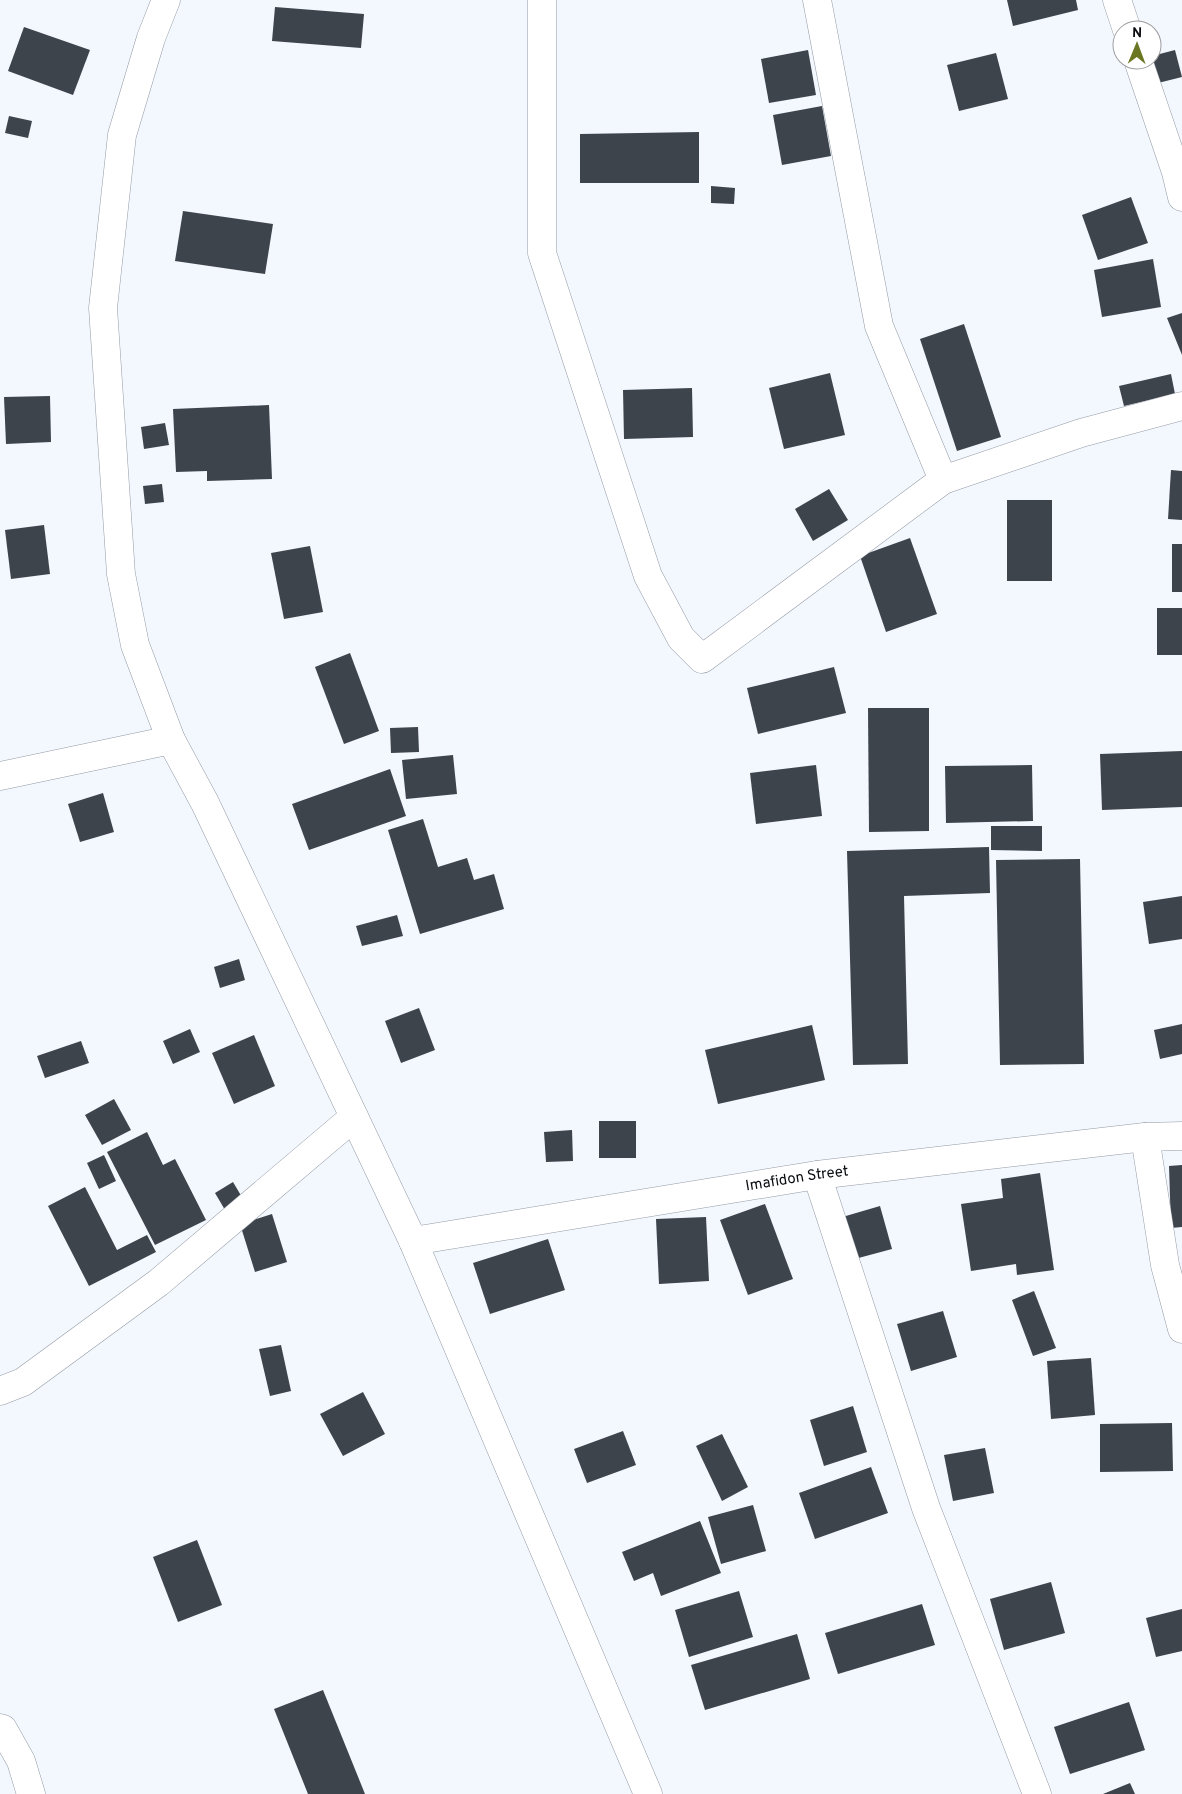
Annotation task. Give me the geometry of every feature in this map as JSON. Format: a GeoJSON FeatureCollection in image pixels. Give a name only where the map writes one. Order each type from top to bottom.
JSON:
{"type":"FeatureCollection","features":[{"type":"Feature","properties":{"kind":"street"},"geometry":{"type":"LineString","coordinates":[[166,0],[151,38],[122,135],[103,308],[121,574],[135,645],[171,740],[205,803],[413,1241],[648,1794]]}},
{"type":"Feature","properties":{"kind":"street"},"geometry":{"type":"LineString","coordinates":[[542,0],[542,253],[648,576],[681,638],[702,659],[943,480],[1082,433],[1182,406]]}},
{"type":"Feature","properties":{"kind":"street"},"geometry":{"type":"LineString","coordinates":[[818,0],[879,326],[943,480]]}},
{"type":"Feature","properties":{"kind":"street"},"geometry":{"type":"LineString","coordinates":[[1117,0],[1124,20]]}},
{"type":"Feature","properties":{"kind":"street"},"geometry":{"type":"LineString","coordinates":[[1141,70],[1176,172],[1182,198]]}},
{"type":"Feature","properties":{"kind":"street"},"geometry":{"type":"LineString","coordinates":[[0,776],[171,740]]}},
{"type":"Feature","properties":{"kind":"street"},"geometry":{"type":"LineString","coordinates":[[0,1391],[23,1382],[158,1283],[354,1117]]}},
{"type":"Feature","properties":{"kind":"street"},"geometry":{"type":"LineString","coordinates":[[1145,1136],[1166,1265],[1182,1329]]}},
{"type":"Feature","properties":{"kind":"street","name":"Imafidon Street"},"geometry":{"type":"LineString","coordinates":[[413,1241],[817,1175],[1145,1136],[1182,1136]]}},
{"type":"Feature","properties":{"kind":"street"},"geometry":{"type":"LineString","coordinates":[[817,1175],[926,1508],[1037,1794]]}},
{"type":"Feature","properties":{"kind":"street"},"geometry":{"type":"LineString","coordinates":[[0,1728],[3,1729],[21,1761],[32,1794]]}},
{"type":"Feature","properties":{"kind":"building"},"geometry":{"type":"Polygon","coordinates":[[[1007,0],[1076,0],[1078,10],[1013,26],[1007,0]]]}},
{"type":"Feature","properties":{"kind":"building"},"geometry":{"type":"Polygon","coordinates":[[[275,7],[364,14],[361,48],[272,41],[275,7]]]}},
{"type":"Feature","properties":{"kind":"building"},"geometry":{"type":"Polygon","coordinates":[[[24,27],[90,50],[73,95],[8,71],[24,27]]]}},
{"type":"Feature","properties":{"kind":"building"},"geometry":{"type":"Polygon","coordinates":[[[808,50],[816,95],[769,103],[761,59],[808,50]]]}},
{"type":"Feature","properties":{"kind":"building"},"geometry":{"type":"Polygon","coordinates":[[[1175,50],[1182,77],[1158,83],[1155,70],[1162,70],[1162,53],[1175,50]]]}},
{"type":"Feature","properties":{"kind":"building"},"geometry":{"type":"Polygon","coordinates":[[[996,53],[1008,99],[959,111],[947,65],[996,53]]]}},
{"type":"Feature","properties":{"kind":"building"},"geometry":{"type":"Polygon","coordinates":[[[822,106],[831,156],[782,165],[773,115],[822,106]]]}},
{"type":"Feature","properties":{"kind":"building"},"geometry":{"type":"Polygon","coordinates":[[[9,116],[32,121],[28,138],[5,133],[9,116]]]}},
{"type":"Feature","properties":{"kind":"building"},"geometry":{"type":"Polygon","coordinates":[[[699,132],[699,183],[580,183],[580,134],[699,132]]]}},
{"type":"Feature","properties":{"kind":"building"},"geometry":{"type":"Polygon","coordinates":[[[711,186],[735,188],[734,204],[711,203],[711,186]]]}},
{"type":"Feature","properties":{"kind":"building"},"geometry":{"type":"Polygon","coordinates":[[[1131,197],[1148,243],[1098,260],[1082,215],[1131,197]]]}},
{"type":"Feature","properties":{"kind":"building"},"geometry":{"type":"Polygon","coordinates":[[[183,211],[273,224],[265,274],[175,261],[183,211]]]}},
{"type":"Feature","properties":{"kind":"building"},"geometry":{"type":"Polygon","coordinates":[[[1153,259],[1161,307],[1102,317],[1094,270],[1153,259]]]}},
{"type":"Feature","properties":{"kind":"building"},"geometry":{"type":"Polygon","coordinates":[[[1182,313],[1182,355],[1167,318],[1182,313]]]}},
{"type":"Feature","properties":{"kind":"building"},"geometry":{"type":"Polygon","coordinates":[[[964,324],[1001,437],[957,451],[920,339],[964,324]]]}},
{"type":"Feature","properties":{"kind":"building"},"geometry":{"type":"Polygon","coordinates":[[[830,373],[845,435],[784,449],[769,388],[830,373]]]}},
{"type":"Feature","properties":{"kind":"building"},"geometry":{"type":"Polygon","coordinates":[[[1171,374],[1175,394],[1124,406],[1119,386],[1171,374]]]}},
{"type":"Feature","properties":{"kind":"building"},"geometry":{"type":"Polygon","coordinates":[[[692,388],[693,437],[624,439],[623,390],[692,388]]]}},
{"type":"Feature","properties":{"kind":"building"},"geometry":{"type":"Polygon","coordinates":[[[50,396],[51,442],[6,444],[4,397],[50,396]]]}},
{"type":"Feature","properties":{"kind":"building"},"geometry":{"type":"Polygon","coordinates":[[[269,405],[272,479],[207,481],[207,471],[176,472],[173,409],[269,405]]]}},
{"type":"Feature","properties":{"kind":"building"},"geometry":{"type":"Polygon","coordinates":[[[165,423],[169,445],[144,449],[141,427],[165,423]]]}},
{"type":"Feature","properties":{"kind":"building"},"geometry":{"type":"Polygon","coordinates":[[[1171,470],[1182,471],[1182,520],[1168,519],[1171,470]]]}},
{"type":"Feature","properties":{"kind":"building"},"geometry":{"type":"Polygon","coordinates":[[[162,484],[164,502],[145,504],[143,486],[162,484]]]}},
{"type":"Feature","properties":{"kind":"building"},"geometry":{"type":"Polygon","coordinates":[[[829,489],[848,520],[813,541],[795,509],[829,489]]]}},
{"type":"Feature","properties":{"kind":"building"},"geometry":{"type":"Polygon","coordinates":[[[1007,500],[1052,500],[1052,581],[1007,581],[1007,500]]]}},
{"type":"Feature","properties":{"kind":"building"},"geometry":{"type":"Polygon","coordinates":[[[44,525],[50,574],[11,579],[5,530],[44,525]]]}},
{"type":"Feature","properties":{"kind":"building"},"geometry":{"type":"Polygon","coordinates":[[[910,538],[937,614],[886,632],[860,556],[910,538]]]}},
{"type":"Feature","properties":{"kind":"building"},"geometry":{"type":"Polygon","coordinates":[[[1172,544],[1182,544],[1182,592],[1172,592],[1172,544]]]}},
{"type":"Feature","properties":{"kind":"building"},"geometry":{"type":"Polygon","coordinates":[[[310,546],[323,612],[284,619],[271,553],[310,546]]]}},
{"type":"Feature","properties":{"kind":"building"},"geometry":{"type":"Polygon","coordinates":[[[1157,608],[1182,608],[1182,655],[1157,655],[1157,608]]]}},
{"type":"Feature","properties":{"kind":"building"},"geometry":{"type":"Polygon","coordinates":[[[350,653],[379,731],[344,744],[315,667],[350,653]]]}},
{"type":"Feature","properties":{"kind":"building"},"geometry":{"type":"Polygon","coordinates":[[[834,667],[846,713],[758,734],[747,688],[834,667]]]}},
{"type":"Feature","properties":{"kind":"building"},"geometry":{"type":"Polygon","coordinates":[[[868,708],[929,708],[929,831],[869,832],[868,708]]]}},
{"type":"Feature","properties":{"kind":"building"},"geometry":{"type":"Polygon","coordinates":[[[418,727],[419,752],[391,753],[390,728],[418,727]]]}},
{"type":"Feature","properties":{"kind":"building"},"geometry":{"type":"Polygon","coordinates":[[[1182,751],[1182,807],[1102,810],[1100,754],[1182,751]]]}},
{"type":"Feature","properties":{"kind":"building"},"geometry":{"type":"Polygon","coordinates":[[[453,755],[457,794],[406,799],[402,760],[453,755]]]}},
{"type":"Feature","properties":{"kind":"building"},"geometry":{"type":"Polygon","coordinates":[[[816,765],[822,816],[756,824],[750,773],[816,765]]]}},
{"type":"Feature","properties":{"kind":"building"},"geometry":{"type":"Polygon","coordinates":[[[1032,765],[1033,821],[946,823],[945,766],[1032,765]]]}},
{"type":"Feature","properties":{"kind":"building"},"geometry":{"type":"Polygon","coordinates":[[[390,769],[406,816],[309,850],[292,804],[390,769]]]}},
{"type":"Feature","properties":{"kind":"building"},"geometry":{"type":"Polygon","coordinates":[[[103,793],[114,832],[80,842],[68,804],[103,793]]]}},
{"type":"Feature","properties":{"kind":"building"},"geometry":{"type":"Polygon","coordinates":[[[423,819],[438,867],[467,858],[474,880],[494,874],[504,909],[420,934],[388,830],[423,819]]]}},
{"type":"Feature","properties":{"kind":"building"},"geometry":{"type":"Polygon","coordinates":[[[991,826],[1042,826],[1042,851],[991,850],[991,826]]]}},
{"type":"Feature","properties":{"kind":"building"},"geometry":{"type":"Polygon","coordinates":[[[989,847],[990,893],[904,896],[908,1064],[853,1065],[847,851],[989,847]]]}},
{"type":"Feature","properties":{"kind":"building"},"geometry":{"type":"Polygon","coordinates":[[[1080,859],[1084,1064],[1000,1065],[996,860],[1080,859]]]}},
{"type":"Feature","properties":{"kind":"building"},"geometry":{"type":"Polygon","coordinates":[[[1182,896],[1182,939],[1149,944],[1143,902],[1182,896]]]}},
{"type":"Feature","properties":{"kind":"building"},"geometry":{"type":"Polygon","coordinates":[[[397,915],[403,936],[362,946],[356,926],[397,915]]]}},
{"type":"Feature","properties":{"kind":"building"},"geometry":{"type":"Polygon","coordinates":[[[239,959],[245,980],[220,988],[214,967],[239,959]]]}},
{"type":"Feature","properties":{"kind":"building"},"geometry":{"type":"Polygon","coordinates":[[[419,1008],[435,1050],[401,1063],[385,1021],[419,1008]]]}},
{"type":"Feature","properties":{"kind":"building"},"geometry":{"type":"Polygon","coordinates":[[[1182,1024],[1182,1054],[1160,1059],[1154,1030],[1182,1024]]]}},
{"type":"Feature","properties":{"kind":"building"},"geometry":{"type":"Polygon","coordinates":[[[812,1025],[825,1080],[718,1104],[705,1050],[812,1025]]]}},
{"type":"Feature","properties":{"kind":"building"},"geometry":{"type":"Polygon","coordinates":[[[190,1029],[200,1052],[173,1064],[163,1041],[190,1029]]]}},
{"type":"Feature","properties":{"kind":"building"},"geometry":{"type":"Polygon","coordinates":[[[254,1035],[275,1086],[234,1104],[212,1053],[254,1035]]]}},
{"type":"Feature","properties":{"kind":"building"},"geometry":{"type":"Polygon","coordinates":[[[81,1041],[89,1063],[45,1078],[37,1056],[81,1041]]]}},
{"type":"Feature","properties":{"kind":"building"},"geometry":{"type":"Polygon","coordinates":[[[114,1099],[131,1130],[102,1145],[85,1115],[114,1099]]]}},
{"type":"Feature","properties":{"kind":"building"},"geometry":{"type":"Polygon","coordinates":[[[599,1121],[636,1121],[636,1158],[599,1158],[599,1121]]]}},
{"type":"Feature","properties":{"kind":"building"},"geometry":{"type":"Polygon","coordinates":[[[572,1130],[573,1161],[546,1162],[544,1132],[572,1130]]]}},
{"type":"Feature","properties":{"kind":"building"},"geometry":{"type":"Polygon","coordinates":[[[147,1132],[163,1165],[175,1159],[206,1220],[155,1245],[107,1152],[147,1132]]]}},
{"type":"Feature","properties":{"kind":"building"},"geometry":{"type":"Polygon","coordinates":[[[104,1155],[116,1181],[99,1189],[87,1163],[104,1155]]]}},
{"type":"Feature","properties":{"kind":"building"},"geometry":{"type":"Polygon","coordinates":[[[1182,1165],[1182,1227],[1171,1228],[1169,1166],[1182,1165]]]}},
{"type":"Feature","properties":{"kind":"building"},"geometry":{"type":"Polygon","coordinates":[[[1040,1173],[1054,1270],[1017,1275],[1016,1264],[971,1271],[961,1204],[1003,1198],[1001,1179],[1040,1173]]]}},
{"type":"Feature","properties":{"kind":"building"},"geometry":{"type":"Polygon","coordinates":[[[233,1182],[246,1204],[228,1215],[215,1193],[233,1182]]]}},
{"type":"Feature","properties":{"kind":"building"},"geometry":{"type":"Polygon","coordinates":[[[85,1187],[117,1250],[147,1235],[156,1252],[89,1286],[48,1206],[85,1187]]]}},
{"type":"Feature","properties":{"kind":"building"},"geometry":{"type":"Polygon","coordinates":[[[765,1204],[793,1279],[748,1295],[720,1220],[765,1204]]]}},
{"type":"Feature","properties":{"kind":"building"},"geometry":{"type":"Polygon","coordinates":[[[880,1206],[892,1249],[851,1260],[839,1218],[880,1206]]]}},
{"type":"Feature","properties":{"kind":"building"},"geometry":{"type":"Polygon","coordinates":[[[272,1214],[287,1262],[255,1272],[240,1224],[272,1214]]]}},
{"type":"Feature","properties":{"kind":"building"},"geometry":{"type":"Polygon","coordinates":[[[706,1217],[709,1281],[659,1284],[656,1219],[706,1217]]]}},
{"type":"Feature","properties":{"kind":"building"},"geometry":{"type":"Polygon","coordinates":[[[548,1239],[565,1290],[490,1314],[473,1263],[548,1239]]]}},
{"type":"Feature","properties":{"kind":"building"},"geometry":{"type":"Polygon","coordinates":[[[1034,1291],[1056,1348],[1033,1356],[1012,1300],[1034,1291]]]}},
{"type":"Feature","properties":{"kind":"building"},"geometry":{"type":"Polygon","coordinates":[[[943,1311],[957,1357],[911,1371],[897,1324],[943,1311]]]}},
{"type":"Feature","properties":{"kind":"building"},"geometry":{"type":"Polygon","coordinates":[[[281,1345],[291,1391],[270,1396],[259,1349],[281,1345]]]}},
{"type":"Feature","properties":{"kind":"building"},"geometry":{"type":"Polygon","coordinates":[[[1091,1358],[1095,1415],[1051,1419],[1047,1361],[1091,1358]]]}},
{"type":"Feature","properties":{"kind":"building"},"geometry":{"type":"Polygon","coordinates":[[[363,1392],[385,1434],[343,1456],[320,1414],[363,1392]]]}},
{"type":"Feature","properties":{"kind":"building"},"geometry":{"type":"Polygon","coordinates":[[[853,1406],[867,1452],[824,1466],[810,1420],[853,1406]]]}},
{"type":"Feature","properties":{"kind":"building"},"geometry":{"type":"Polygon","coordinates":[[[1172,1423],[1173,1471],[1100,1472],[1100,1424],[1172,1423]]]}},
{"type":"Feature","properties":{"kind":"building"},"geometry":{"type":"Polygon","coordinates":[[[623,1431],[636,1465],[587,1483],[574,1449],[623,1431]]]}},
{"type":"Feature","properties":{"kind":"building"},"geometry":{"type":"Polygon","coordinates":[[[722,1434],[748,1487],[722,1501],[696,1446],[722,1434]]]}},
{"type":"Feature","properties":{"kind":"building"},"geometry":{"type":"Polygon","coordinates":[[[985,1448],[994,1493],[953,1501],[944,1455],[985,1448]]]}},
{"type":"Feature","properties":{"kind":"building"},"geometry":{"type":"Polygon","coordinates":[[[871,1467],[888,1513],[815,1539],[799,1493],[871,1467]]]}},
{"type":"Feature","properties":{"kind":"building"},"geometry":{"type":"Polygon","coordinates":[[[753,1505],[766,1551],[721,1564],[708,1517],[753,1505]]]}},
{"type":"Feature","properties":{"kind":"building"},"geometry":{"type":"Polygon","coordinates":[[[700,1521],[721,1573],[661,1596],[653,1573],[634,1581],[622,1552],[700,1521]]]}},
{"type":"Feature","properties":{"kind":"building"},"geometry":{"type":"Polygon","coordinates":[[[197,1540],[222,1605],[178,1622],[153,1557],[197,1540]]]}},
{"type":"Feature","properties":{"kind":"building"},"geometry":{"type":"Polygon","coordinates":[[[1051,1582],[1065,1633],[1004,1650],[990,1599],[1051,1582]]]}},
{"type":"Feature","properties":{"kind":"building"},"geometry":{"type":"Polygon","coordinates":[[[739,1591],[753,1637],[689,1657],[675,1610],[739,1591]]]}},
{"type":"Feature","properties":{"kind":"building"},"geometry":{"type":"Polygon","coordinates":[[[922,1604],[935,1645],[838,1674],[825,1633],[922,1604]]]}},
{"type":"Feature","properties":{"kind":"building"},"geometry":{"type":"Polygon","coordinates":[[[1182,1609],[1182,1651],[1156,1657],[1146,1618],[1182,1609]]]}},
{"type":"Feature","properties":{"kind":"building"},"geometry":{"type":"Polygon","coordinates":[[[797,1634],[810,1679],[705,1710],[691,1665],[797,1634]]]}},
{"type":"Feature","properties":{"kind":"building"},"geometry":{"type":"Polygon","coordinates":[[[323,1690],[365,1794],[308,1794],[274,1709],[323,1690]]]}},
{"type":"Feature","properties":{"kind":"building"},"geometry":{"type":"Polygon","coordinates":[[[1129,1702],[1145,1750],[1070,1774],[1054,1727],[1129,1702]]]}},
{"type":"Feature","properties":{"kind":"building"},"geometry":{"type":"Polygon","coordinates":[[[1130,1783],[1135,1794],[1103,1794],[1130,1783]]]}}]}
